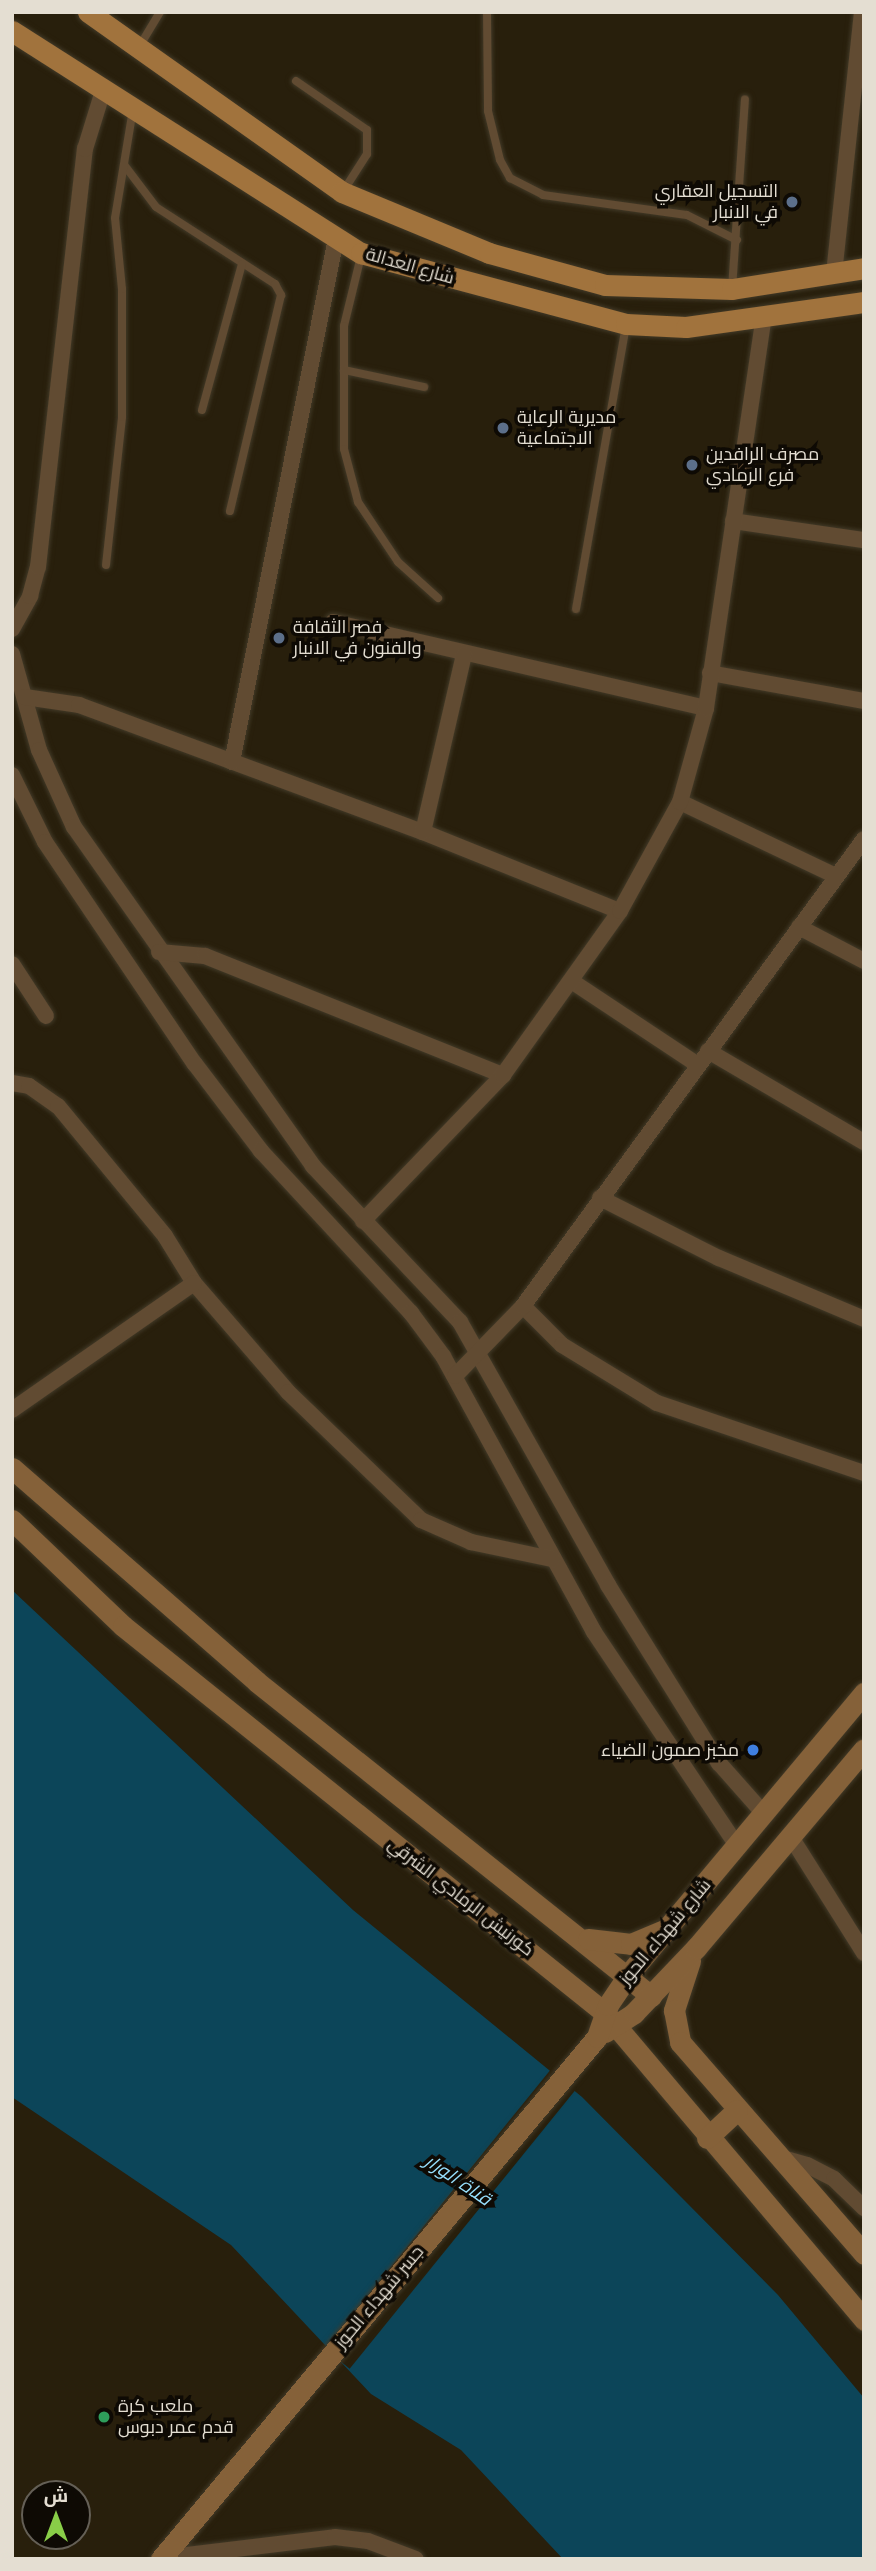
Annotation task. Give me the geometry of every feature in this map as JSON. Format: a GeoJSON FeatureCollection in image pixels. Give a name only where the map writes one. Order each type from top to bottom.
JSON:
{"type":"FeatureCollection","features":[{"type":"Feature","properties":{"kind":"main road"},"geometry":{"type":"LineString","coordinates":[[88,12],[342,192],[489,253],[604,285],[732,289],[864,268]]}},
{"type":"Feature","properties":{"kind":"main road","name":"شارع العدالة"},"geometry":{"type":"LineString","coordinates":[[12,32],[361,253],[626,324],[686,327],[864,302]]}},
{"type":"Feature","properties":{"kind":"main road"},"geometry":{"type":"LineString","coordinates":[[12,1468],[257,1682],[578,1934],[651,1996]]}},
{"type":"Feature","properties":{"kind":"main road","name":"كورنيش الرمادي الشرقي"},"geometry":{"type":"LineString","coordinates":[[12,1520],[124,1626],[611,2019],[707,2138],[864,2320]]}},
{"type":"Feature","properties":{"kind":"main road","name":"شارع شهداء الحوز"},"geometry":{"type":"LineString","coordinates":[[597,2036],[611,2019],[628,1975],[765,1815],[864,1693]]}},
{"type":"Feature","properties":{"kind":"main road","name":"شارع شهداء الحوز"},"geometry":{"type":"LineString","coordinates":[[611,2019],[651,1996],[696,1948],[864,1749]]}},
{"type":"Feature","properties":{"kind":"main road"},"geometry":{"type":"LineString","coordinates":[[578,1934],[604,1944],[631,1944],[668,1926]]}},
{"type":"Feature","properties":{"kind":"main road"},"geometry":{"type":"LineString","coordinates":[[696,1948],[675,2001],[675,2028],[680,2042],[864,2254]]}},
{"type":"Feature","properties":{"kind":"main road","name":"جسر شهداء الحوز"},"geometry":{"type":"LineString","coordinates":[[161,2558],[597,2036]]}},
{"type":"Feature","properties":{"kind":"main road"},"geometry":{"type":"LineString","coordinates":[[707,2138],[737,2110]]}},
{"type":"Feature","properties":{"kind":"street"},"geometry":{"type":"LineString","coordinates":[[834,274],[862,12]]}},
{"type":"Feature","properties":{"kind":"street"},"geometry":{"type":"LineString","coordinates":[[12,629],[30,596],[38,567],[85,149],[103,91]]}},
{"type":"Feature","properties":{"kind":"street"},"geometry":{"type":"LineString","coordinates":[[232,762],[336,238]]}},
{"type":"Feature","properties":{"kind":"street"},"geometry":{"type":"LineString","coordinates":[[363,1221],[503,1075],[573,982],[620,911],[680,802],[706,708],[764,315]]}},
{"type":"Feature","properties":{"kind":"street"},"geometry":{"type":"LineString","coordinates":[[733,521],[864,540]]}},
{"type":"Feature","properties":{"kind":"street"},"geometry":{"type":"LineString","coordinates":[[333,622],[706,708]]}},
{"type":"Feature","properties":{"kind":"street"},"geometry":{"type":"LineString","coordinates":[[12,654],[60,802],[159,952],[288,1132],[363,1221],[448,1307],[480,1354],[615,1596],[719,1763],[765,1815]]}},
{"type":"Feature","properties":{"kind":"street"},"geometry":{"type":"LineString","coordinates":[[423,832],[464,654]]}},
{"type":"Feature","properties":{"kind":"street"},"geometry":{"type":"LineString","coordinates":[[710,673],[864,701]]}},
{"type":"Feature","properties":{"kind":"street"},"geometry":{"type":"LineString","coordinates":[[24,697],[66,701],[423,832],[620,911]]}},
{"type":"Feature","properties":{"kind":"street"},"geometry":{"type":"LineString","coordinates":[[12,775],[45,842],[195,1064],[300,1197],[411,1313],[455,1376],[552,1559],[639,1703],[738,1847]]}},
{"type":"Feature","properties":{"kind":"street"},"geometry":{"type":"LineString","coordinates":[[680,802],[836,876]]}},
{"type":"Feature","properties":{"kind":"street"},"geometry":{"type":"LineString","coordinates":[[455,1376],[480,1354],[523,1306],[864,839]]}},
{"type":"Feature","properties":{"kind":"street"},"geometry":{"type":"LineString","coordinates":[[799,927],[864,961]]}},
{"type":"Feature","properties":{"kind":"street"},"geometry":{"type":"LineString","coordinates":[[159,952],[205,956],[503,1075]]}},
{"type":"Feature","properties":{"kind":"street"},"geometry":{"type":"LineString","coordinates":[[12,964],[46,1016]]}},
{"type":"Feature","properties":{"kind":"street"},"geometry":{"type":"LineString","coordinates":[[573,982],[698,1065]]}},
{"type":"Feature","properties":{"kind":"street"},"geometry":{"type":"LineString","coordinates":[[708,1051],[864,1142]]}},
{"type":"Feature","properties":{"kind":"street"},"geometry":{"type":"LineString","coordinates":[[12,1083],[29,1086],[58,1106],[165,1236],[194,1283],[288,1392],[421,1520],[471,1542],[552,1559]]}},
{"type":"Feature","properties":{"kind":"street"},"geometry":{"type":"LineString","coordinates":[[600,1198],[719,1258],[864,1319]]}},
{"type":"Feature","properties":{"kind":"street"},"geometry":{"type":"LineString","coordinates":[[12,1410],[194,1283]]}},
{"type":"Feature","properties":{"kind":"street"},"geometry":{"type":"LineString","coordinates":[[523,1306],[562,1345],[657,1403],[864,1473]]}},
{"type":"Feature","properties":{"kind":"street"},"geometry":{"type":"LineString","coordinates":[[791,1838],[864,1953]]}},
{"type":"Feature","properties":{"kind":"street"},"geometry":{"type":"LineString","coordinates":[[779,2157],[807,2165],[834,2179],[864,2208]]}},
{"type":"Feature","properties":{"kind":"street"},"geometry":{"type":"LineString","coordinates":[[161,2558],[335,2537],[368,2541],[416,2559]]}},
{"type":"Feature","properties":{"kind":"lane"},"geometry":{"type":"LineString","coordinates":[[139,47],[160,12]]}},
{"type":"Feature","properties":{"kind":"lane"},"geometry":{"type":"LineString","coordinates":[[487,12],[488,111],[500,160],[510,178],[543,195],[687,215],[737,240]]}},
{"type":"Feature","properties":{"kind":"lane"},"geometry":{"type":"LineString","coordinates":[[296,81],[367,130],[367,154],[342,192]]}},
{"type":"Feature","properties":{"kind":"lane"},"geometry":{"type":"LineString","coordinates":[[732,289],[745,99]]}},
{"type":"Feature","properties":{"kind":"lane"},"geometry":{"type":"LineString","coordinates":[[106,565],[122,417],[122,289],[115,218],[133,109]]}},
{"type":"Feature","properties":{"kind":"lane"},"geometry":{"type":"LineString","coordinates":[[125,166],[156,207],[275,284],[281,307],[230,511]]}},
{"type":"Feature","properties":{"kind":"lane"},"geometry":{"type":"LineString","coordinates":[[361,253],[344,326],[344,449],[358,502],[398,562],[438,598]]}},
{"type":"Feature","properties":{"kind":"lane"},"geometry":{"type":"LineString","coordinates":[[202,410],[242,264]]}},
{"type":"Feature","properties":{"kind":"lane"},"geometry":{"type":"LineString","coordinates":[[576,608],[626,324]]}},
{"type":"Feature","properties":{"kind":"lane"},"geometry":{"type":"LineString","coordinates":[[344,370],[424,387]]}},
{"type":"Feature","properties":{"kind":"water","name":"قناة الورار"},"geometry":{"type":"Polygon","coordinates":[[[12,1590],[353,1910],[582,2097],[778,2295],[864,2398],[864,2559],[563,2559],[461,2450],[371,2394],[231,2245],[12,2097],[12,1590]]]}},
{"type":"Feature","properties":{"kind":"pier"},"geometry":{"type":"Polygon","coordinates":[[[552,2068],[577,2088],[350,2369],[325,2349],[552,2068]]]}},
{"type":"Feature","properties":{"kind":"place","name":"التسجيل العقاري في الانبار"},"geometry":{"type":"Point","coordinates":[792,202]}},
{"type":"Feature","properties":{"kind":"place","name":"مديرية الرعاية الاجتماعية"},"geometry":{"type":"Point","coordinates":[503,428]}},
{"type":"Feature","properties":{"kind":"place","name":"مصرف الرافدين فرع الرمادي"},"geometry":{"type":"Point","coordinates":[692,465]}},
{"type":"Feature","properties":{"kind":"place","name":"فصر الثقافة والفنون في الانبار"},"geometry":{"type":"Point","coordinates":[279,638]}},
{"type":"Feature","properties":{"kind":"place","name":"مخبز صمون الضياء"},"geometry":{"type":"Point","coordinates":[753,1750]}},
{"type":"Feature","properties":{"kind":"place","name":"ملعب كرة قدم عمر دبوس"},"geometry":{"type":"Point","coordinates":[104,2417]}}]}
